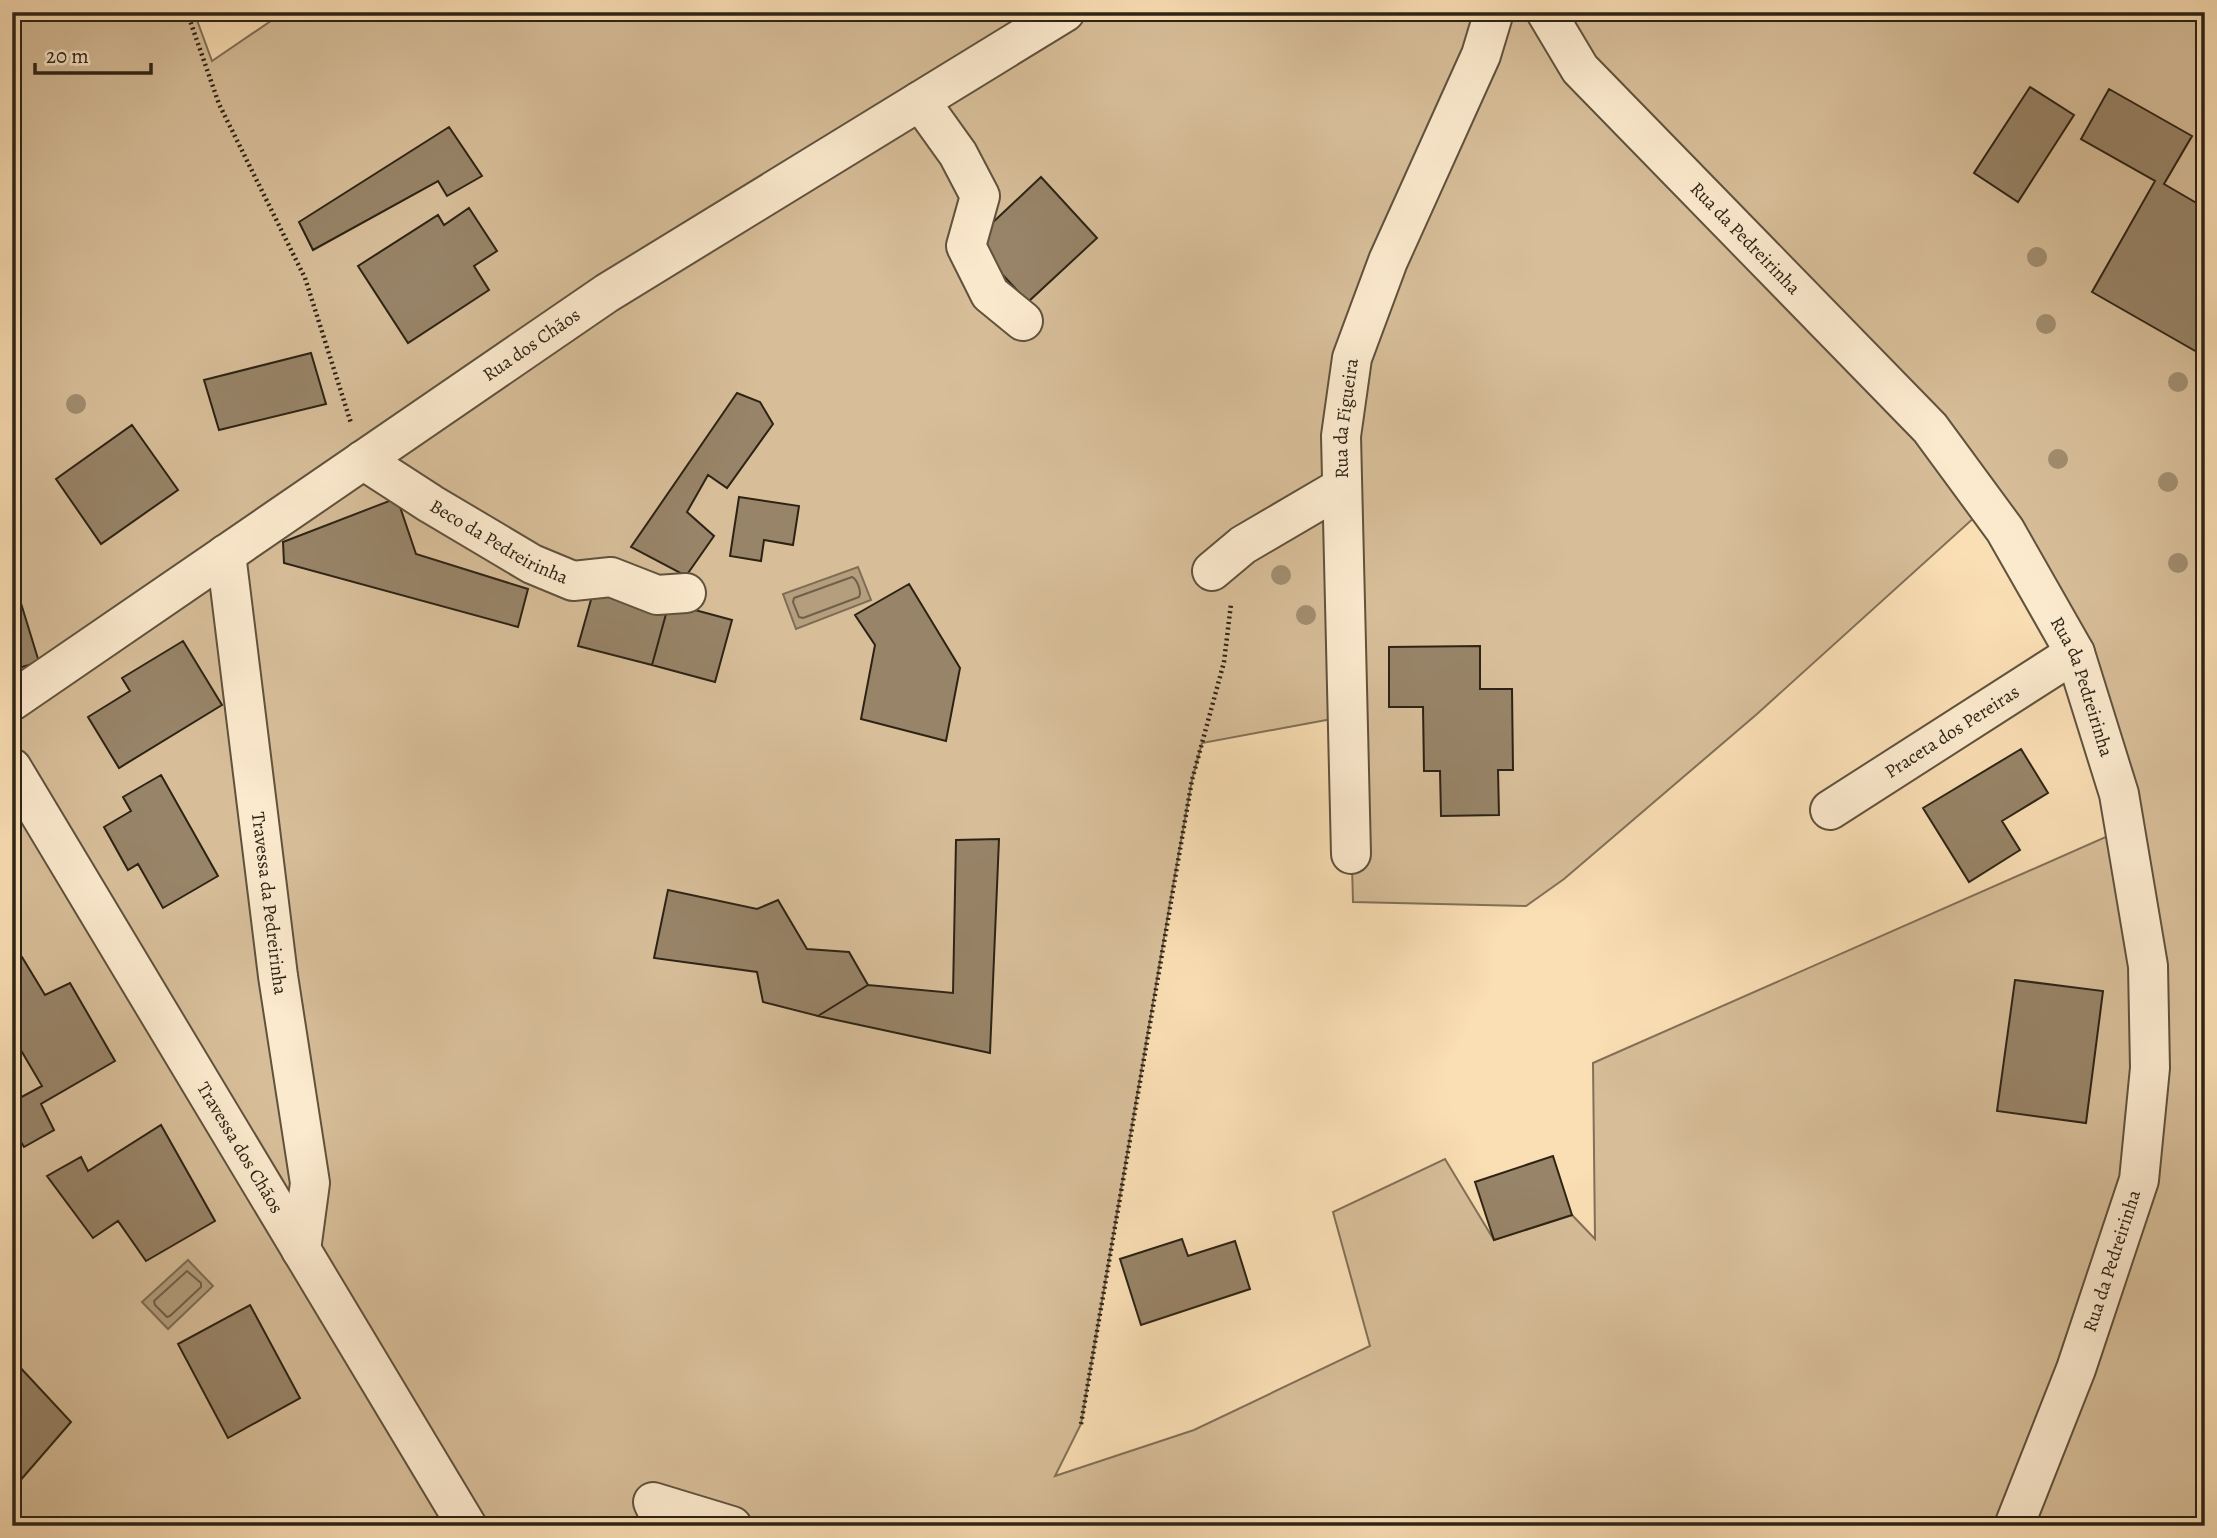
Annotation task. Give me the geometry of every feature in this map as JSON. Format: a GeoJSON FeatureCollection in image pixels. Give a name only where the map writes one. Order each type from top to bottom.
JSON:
{"type":"FeatureCollection","features":[{"type":"Feature","properties":{"kind":"street","name":"Rua dos Chãos"},"geometry":{"type":"LineString","coordinates":[[12,701],[607,293],[1065,12]]}},
{"type":"Feature","properties":{"kind":"street","name":"Rua da Figueira"},"geometry":{"type":"LineString","coordinates":[[1351,854],[1341,436],[1352,358],[1388,261],[1480,55],[1494,12]]}},
{"type":"Feature","properties":{"kind":"street","name":"Rua da Pedreirinha"},"geometry":{"type":"LineString","coordinates":[[1546,12],[1580,69],[1930,428],[2005,530],[2075,653],[2119,794],[2148,966],[2150,1068],[2139,1180],[2076,1369],[2014,1526]]}},
{"type":"Feature","properties":{"kind":"street"},"geometry":{"type":"LineString","coordinates":[[920,101],[958,154],[980,196],[966,246],[990,294],[1023,321]]}},
{"type":"Feature","properties":{"kind":"street","name":"Beco da Pedreirinha"},"geometry":{"type":"LineString","coordinates":[[363,460],[532,564],[573,581],[611,577],[657,595],[686,593]]}},
{"type":"Feature","properties":{"kind":"street"},"geometry":{"type":"LineString","coordinates":[[1212,571],[1243,545],[1342,487]]}},
{"type":"Feature","properties":{"kind":"street","name":"Travessa da Pedreirinha"},"geometry":{"type":"LineString","coordinates":[[226,554],[278,976],[310,1183],[301,1250]]}},
{"type":"Feature","properties":{"kind":"street","name":"Praceta dos Pereiras"},"geometry":{"type":"LineString","coordinates":[[1830,810],[2075,653]]}},
{"type":"Feature","properties":{"kind":"street","name":"Travessa dos Chãos"},"geometry":{"type":"LineString","coordinates":[[12,768],[467,1526]]}},
{"type":"Feature","properties":{"kind":"street"},"geometry":{"type":"LineString","coordinates":[[664,1526],[653,1502],[732,1526]]}},
{"type":"Feature","properties":{"kind":"path"},"geometry":{"type":"LineString","coordinates":[[187,12],[219,104],[305,278],[363,460]]}},
{"type":"Feature","properties":{"kind":"path"},"geometry":{"type":"LineString","coordinates":[[1081,1424],[1192,780],[1224,662],[1230,610],[1243,545]]}},
{"type":"Feature","properties":{"kind":"shaded area"},"geometry":{"type":"Polygon","coordinates":[[[194,12],[212,61],[284,12],[2205,12],[2205,1526],[12,1526],[12,13],[194,12]],[[1987,506],[1757,714],[1564,879],[1526,906],[1353,902],[1348,716],[1202,743],[1192,780],[1170,903],[1081,1424],[1055,1476],[1194,1430],[1370,1346],[1333,1212],[1445,1159],[1494,1240],[1572,1215],[1595,1239],[1593,1063],[2124,829],[2119,794],[1987,506]]]}},
{"type":"Feature","properties":{"kind":"water"},"geometry":{"type":"Polygon","coordinates":[[[858,567],[871,600],[796,629],[783,594],[858,567]]]}},
{"type":"Feature","properties":{"kind":"water"},"geometry":{"type":"Polygon","coordinates":[[[188,1260],[213,1286],[168,1329],[142,1302],[188,1260]]]}},
{"type":"Feature","properties":{"kind":"building"},"geometry":{"type":"Polygon","coordinates":[[[2030,87],[2074,115],[2018,202],[1974,173],[2030,87]]]}},
{"type":"Feature","properties":{"kind":"building"},"geometry":{"type":"Polygon","coordinates":[[[2109,89],[2192,136],[2164,184],[2205,208],[2205,339],[2197,352],[2092,292],[2155,181],[2081,139],[2109,89]]]}},
{"type":"Feature","properties":{"kind":"building"},"geometry":{"type":"Polygon","coordinates":[[[449,127],[482,176],[447,196],[438,181],[313,250],[299,222],[449,127]]]}},
{"type":"Feature","properties":{"kind":"building"},"geometry":{"type":"Polygon","coordinates":[[[1041,177],[1097,238],[1028,302],[972,242],[1041,177]]]}},
{"type":"Feature","properties":{"kind":"building"},"geometry":{"type":"Polygon","coordinates":[[[469,208],[497,251],[474,266],[489,290],[408,343],[358,266],[438,215],[444,225],[469,208]]]}},
{"type":"Feature","properties":{"kind":"building"},"geometry":{"type":"Polygon","coordinates":[[[311,353],[326,404],[219,430],[204,380],[311,353]]]}},
{"type":"Feature","properties":{"kind":"building"},"geometry":{"type":"Polygon","coordinates":[[[737,393],[760,402],[773,424],[727,488],[708,475],[687,512],[714,536],[686,576],[631,547],[737,393]]]}},
{"type":"Feature","properties":{"kind":"building"},"geometry":{"type":"Polygon","coordinates":[[[132,425],[178,490],[101,544],[56,479],[132,425]]]}},
{"type":"Feature","properties":{"kind":"building"},"geometry":{"type":"Polygon","coordinates":[[[739,497],[799,506],[793,545],[764,540],[761,561],[730,556],[739,497]]]}},
{"type":"Feature","properties":{"kind":"building"},"geometry":{"type":"Polygon","coordinates":[[[397,498],[416,554],[528,589],[518,627],[284,563],[283,542],[397,498]]]}},
{"type":"Feature","properties":{"kind":"building"},"geometry":{"type":"Polygon","coordinates":[[[12,574],[39,662],[12,670],[12,574]]]}},
{"type":"Feature","properties":{"kind":"building"},"geometry":{"type":"Polygon","coordinates":[[[596,582],[669,603],[652,665],[578,646],[596,582]]]}},
{"type":"Feature","properties":{"kind":"building"},"geometry":{"type":"Polygon","coordinates":[[[909,584],[960,668],[946,741],[861,719],[875,645],[855,615],[909,584]]]}},
{"type":"Feature","properties":{"kind":"building"},"geometry":{"type":"Polygon","coordinates":[[[669,603],[732,620],[715,682],[652,665],[669,603]]]}},
{"type":"Feature","properties":{"kind":"building"},"geometry":{"type":"Polygon","coordinates":[[[183,641],[222,705],[119,768],[88,717],[130,691],[122,678],[183,641]]]}},
{"type":"Feature","properties":{"kind":"building"},"geometry":{"type":"Polygon","coordinates":[[[1480,646],[1480,689],[1512,689],[1513,770],[1498,770],[1499,815],[1441,816],[1440,771],[1424,771],[1423,707],[1389,707],[1389,647],[1480,646]]]}},
{"type":"Feature","properties":{"kind":"building"},"geometry":{"type":"Polygon","coordinates":[[[2021,749],[2048,793],[2002,821],[2020,850],[1969,882],[1923,808],[2021,749]]]}},
{"type":"Feature","properties":{"kind":"building"},"geometry":{"type":"Polygon","coordinates":[[[161,775],[218,876],[163,908],[138,864],[128,870],[104,827],[131,811],[123,797],[161,775]]]}},
{"type":"Feature","properties":{"kind":"building"},"geometry":{"type":"Polygon","coordinates":[[[999,839],[990,1053],[818,1016],[868,985],[953,993],[956,840],[999,839]]]}},
{"type":"Feature","properties":{"kind":"building"},"geometry":{"type":"Polygon","coordinates":[[[668,890],[757,909],[778,900],[807,949],[849,952],[868,985],[818,1016],[763,1002],[757,972],[654,958],[668,890]]]}},
{"type":"Feature","properties":{"kind":"building"},"geometry":{"type":"Polygon","coordinates":[[[22,957],[45,995],[70,983],[115,1061],[41,1104],[54,1130],[24,1147],[12,1127],[12,1102],[42,1086],[12,1035],[12,1016],[20,1011],[12,996],[12,963],[22,957]]]}},
{"type":"Feature","properties":{"kind":"building"},"geometry":{"type":"Polygon","coordinates":[[[2015,980],[2103,991],[2086,1123],[1997,1111],[2015,980]]]}},
{"type":"Feature","properties":{"kind":"building"},"geometry":{"type":"Polygon","coordinates":[[[161,1125],[215,1221],[146,1261],[118,1221],[93,1238],[47,1176],[81,1157],[88,1171],[161,1125]]]}},
{"type":"Feature","properties":{"kind":"building"},"geometry":{"type":"Polygon","coordinates":[[[1553,1156],[1572,1215],[1494,1240],[1475,1182],[1553,1156]]]}},
{"type":"Feature","properties":{"kind":"building"},"geometry":{"type":"Polygon","coordinates":[[[1182,1239],[1188,1256],[1235,1241],[1250,1289],[1141,1325],[1120,1259],[1182,1239]]]}},
{"type":"Feature","properties":{"kind":"building"},"geometry":{"type":"Polygon","coordinates":[[[250,1305],[300,1398],[228,1438],[178,1344],[250,1305]]]}},
{"type":"Feature","properties":{"kind":"building"},"geometry":{"type":"Polygon","coordinates":[[[16,1363],[71,1422],[12,1490],[12,1367],[16,1363]]]}}]}
